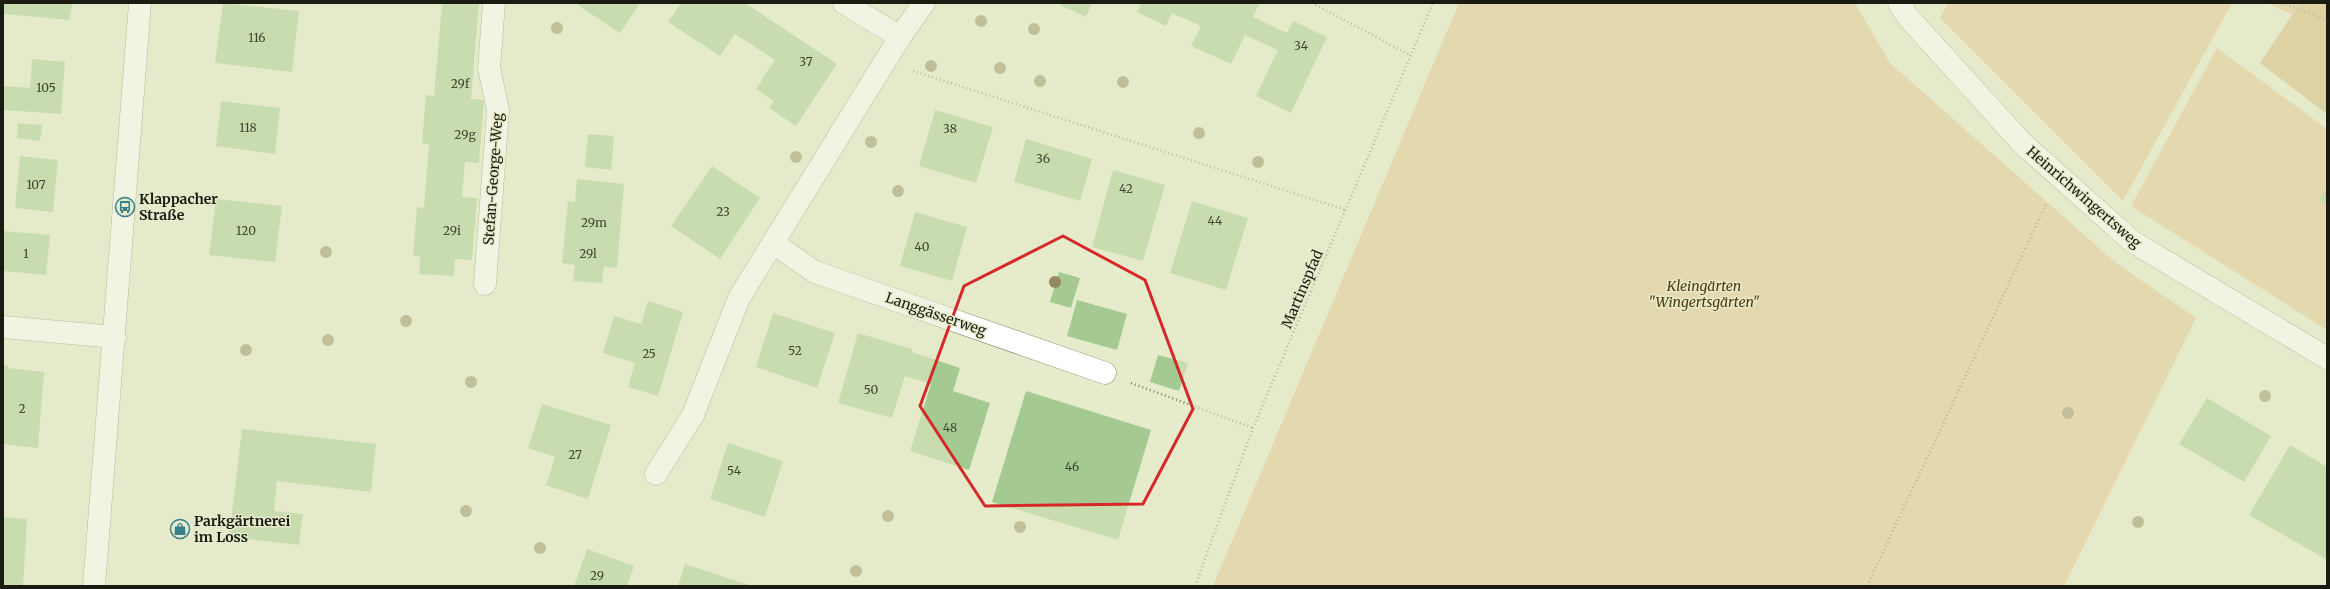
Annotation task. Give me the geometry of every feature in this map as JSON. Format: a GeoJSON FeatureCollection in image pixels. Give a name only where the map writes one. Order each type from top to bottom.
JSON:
{"type":"FeatureCollection","features":[{"type":"Feature","properties":{"kind":"street"},"geometry":{"type":"LineString","coordinates":[[94,586],[116,337],[140,3]]}},
{"type":"Feature","properties":{"kind":"street","name":"Stefan-George-Weg"},"geometry":{"type":"LineString","coordinates":[[485,284],[498,110],[489,68],[494,3]]}},
{"type":"Feature","properties":{"kind":"street"},"geometry":{"type":"LineString","coordinates":[[844,3],[900,37]]}},
{"type":"Feature","properties":{"kind":"street"},"geometry":{"type":"LineString","coordinates":[[656,474],[693,415],[739,298],[900,37],[924,3]]}},
{"type":"Feature","properties":{"kind":"street","name":"Heinrichwingertsweg"},"geometry":{"type":"LineString","coordinates":[[1899,3],[1907,16],[2023,144],[2133,242],[2327,358]]}},
{"type":"Feature","properties":{"kind":"street","name":"Langgässerweg"},"geometry":{"type":"LineString","coordinates":[[773,244],[815,272],[1105,374]]}},
{"type":"Feature","properties":{"kind":"street"},"geometry":{"type":"LineString","coordinates":[[3,327],[116,337]]}},
{"type":"Feature","properties":{"kind":"path"},"geometry":{"type":"LineString","coordinates":[[1312,3],[1410,55]]}},
{"type":"Feature","properties":{"kind":"path","name":"Martinspfad"},"geometry":{"type":"LineString","coordinates":[[1195,586],[1253,428],[1433,3]]}},
{"type":"Feature","properties":{"kind":"path"},"geometry":{"type":"LineString","coordinates":[[2282,3],[2327,20]]}},
{"type":"Feature","properties":{"kind":"path"},"geometry":{"type":"LineString","coordinates":[[885,62],[1346,210]]}},
{"type":"Feature","properties":{"kind":"path"},"geometry":{"type":"LineString","coordinates":[[1867,586],[2032,232],[2060,176]]}},
{"type":"Feature","properties":{"kind":"path"},"geometry":{"type":"LineString","coordinates":[[1105,374],[1253,428]]}},
{"type":"Feature","properties":{"kind":"highlighted area"},"geometry":{"type":"Polygon","coordinates":[[[1063,236],[1145,280],[1193,409],[1143,504],[985,506],[920,406],[964,286],[1063,236]]]}},
{"type":"Feature","properties":{"kind":"green space","name":"Kleingärten \"Wingertsgärten\""},"geometry":{"type":"Polygon","coordinates":[[[1459,3],[1855,3],[1890,63],[2116,263],[2196,318],[2064,586],[1213,586],[1459,3]]]}},
{"type":"Feature","properties":{"kind":"green space"},"geometry":{"type":"Polygon","coordinates":[[[1948,3],[2232,3],[2123,201],[1940,18],[1948,3]]]}},
{"type":"Feature","properties":{"kind":"green space"},"geometry":{"type":"Polygon","coordinates":[[[2268,3],[2300,3],[2292,15],[2268,3]]]}},
{"type":"Feature","properties":{"kind":"green space"},"geometry":{"type":"Polygon","coordinates":[[[2217,48],[2327,129],[2327,330],[2131,206],[2217,48]]]}},
{"type":"Feature","properties":{"kind":"shaded area"},"geometry":{"type":"Polygon","coordinates":[[[2300,3],[2327,3],[2327,114],[2260,63],[2300,3]]]}},
{"type":"Feature","properties":{"kind":"building"},"geometry":{"type":"Polygon","coordinates":[[[3,3],[72,3],[70,20],[3,14],[3,3]]]}},
{"type":"Feature","properties":{"kind":"building"},"geometry":{"type":"Polygon","coordinates":[[[223,3],[299,11],[292,72],[215,63],[223,3]]]}},
{"type":"Feature","properties":{"kind":"building"},"geometry":{"type":"Polygon","coordinates":[[[442,3],[479,3],[471,99],[484,100],[479,163],[465,162],[462,197],[477,198],[472,260],[455,259],[454,276],[419,274],[420,256],[413,255],[417,207],[424,208],[429,144],[422,143],[426,95],[434,96],[442,3]]]}},
{"type":"Feature","properties":{"kind":"building"},"geometry":{"type":"Polygon","coordinates":[[[575,3],[640,3],[620,33],[575,3]]]}},
{"type":"Feature","properties":{"kind":"building"},"geometry":{"type":"Polygon","coordinates":[[[681,3],[745,3],[837,64],[796,126],[769,108],[774,101],[756,89],[775,60],[735,34],[720,56],[668,22],[681,3]]]}},
{"type":"Feature","properties":{"kind":"building"},"geometry":{"type":"Polygon","coordinates":[[[1061,3],[1092,3],[1086,17],[1060,5],[1061,3]]]}},
{"type":"Feature","properties":{"kind":"building"},"geometry":{"type":"Polygon","coordinates":[[[1141,3],[1256,3],[1259,4],[1253,17],[1287,33],[1293,21],[1327,37],[1291,113],[1256,96],[1278,50],[1245,35],[1231,64],[1191,46],[1201,26],[1172,13],[1166,26],[1137,12],[1141,3]]]}},
{"type":"Feature","properties":{"kind":"building"},"geometry":{"type":"Polygon","coordinates":[[[32,59],[65,62],[61,114],[3,110],[3,86],[30,88],[32,59]]]}},
{"type":"Feature","properties":{"kind":"building"},"geometry":{"type":"Polygon","coordinates":[[[221,101],[280,108],[275,154],[216,146],[221,101]]]}},
{"type":"Feature","properties":{"kind":"building"},"geometry":{"type":"Polygon","coordinates":[[[935,110],[993,127],[976,183],[919,166],[935,110]]]}},
{"type":"Feature","properties":{"kind":"building"},"geometry":{"type":"Polygon","coordinates":[[[18,123],[42,125],[40,141],[17,138],[18,123]]]}},
{"type":"Feature","properties":{"kind":"building"},"geometry":{"type":"Polygon","coordinates":[[[588,134],[614,136],[611,170],[585,167],[588,134]]]}},
{"type":"Feature","properties":{"kind":"building"},"geometry":{"type":"Polygon","coordinates":[[[1026,139],[1092,159],[1080,201],[1014,182],[1026,139]]]}},
{"type":"Feature","properties":{"kind":"building"},"geometry":{"type":"Polygon","coordinates":[[[20,156],[58,160],[53,212],[15,208],[20,156]]]}},
{"type":"Feature","properties":{"kind":"building"},"geometry":{"type":"Polygon","coordinates":[[[712,166],[760,198],[720,259],[671,226],[712,166]]]}},
{"type":"Feature","properties":{"kind":"building"},"geometry":{"type":"Polygon","coordinates":[[[1113,170],[1165,185],[1143,261],[1092,247],[1113,170]]]}},
{"type":"Feature","properties":{"kind":"building"},"geometry":{"type":"Polygon","coordinates":[[[577,179],[624,184],[617,268],[604,267],[602,283],[573,281],[575,265],[562,263],[568,201],[575,202],[577,179]]]}},
{"type":"Feature","properties":{"kind":"building"},"geometry":{"type":"Polygon","coordinates":[[[2327,187],[2327,205],[2319,200],[2327,187]]]}},
{"type":"Feature","properties":{"kind":"building"},"geometry":{"type":"Polygon","coordinates":[[[216,199],[282,206],[275,262],[209,255],[216,199]]]}},
{"type":"Feature","properties":{"kind":"building"},"geometry":{"type":"Polygon","coordinates":[[[1192,201],[1248,218],[1226,290],[1170,273],[1192,201]]]}},
{"type":"Feature","properties":{"kind":"building"},"geometry":{"type":"Polygon","coordinates":[[[915,212],[967,227],[952,281],[900,266],[915,212]]]}},
{"type":"Feature","properties":{"kind":"building"},"geometry":{"type":"Polygon","coordinates":[[[3,231],[50,235],[46,275],[3,271],[3,231]]]}},
{"type":"Feature","properties":{"kind":"building"},"geometry":{"type":"Polygon","coordinates":[[[1059,272],[1080,278],[1071,308],[1050,302],[1059,272]]]}},
{"type":"Feature","properties":{"kind":"building"},"geometry":{"type":"Polygon","coordinates":[[[1077,300],[1127,314],[1117,350],[1067,336],[1077,300]]]}},
{"type":"Feature","properties":{"kind":"building"},"geometry":{"type":"Polygon","coordinates":[[[648,301],[683,312],[658,396],[628,387],[635,363],[603,353],[614,316],[641,324],[648,301]]]}},
{"type":"Feature","properties":{"kind":"building"},"geometry":{"type":"Polygon","coordinates":[[[773,313],[835,333],[817,388],[756,367],[773,313]]]}},
{"type":"Feature","properties":{"kind":"building"},"geometry":{"type":"Polygon","coordinates":[[[858,333],[912,349],[912,352],[960,368],[953,391],[990,403],[969,470],[910,451],[931,384],[905,376],[892,418],[838,403],[858,333]]]}},
{"type":"Feature","properties":{"kind":"building"},"geometry":{"type":"Polygon","coordinates":[[[1158,355],[1188,363],[1179,391],[1150,382],[1158,355]]]}},
{"type":"Feature","properties":{"kind":"building"},"geometry":{"type":"Polygon","coordinates":[[[3,365],[8,365],[8,368],[44,372],[38,448],[3,444],[3,365]]]}},
{"type":"Feature","properties":{"kind":"building"},"geometry":{"type":"Polygon","coordinates":[[[1026,391],[1151,430],[1118,540],[992,502],[1026,391]]]}},
{"type":"Feature","properties":{"kind":"building"},"geometry":{"type":"Polygon","coordinates":[[[2207,398],[2271,436],[2244,482],[2179,444],[2207,398]]]}},
{"type":"Feature","properties":{"kind":"building"},"geometry":{"type":"Polygon","coordinates":[[[542,404],[611,425],[588,499],[546,485],[555,457],[528,448],[542,404]]]}},
{"type":"Feature","properties":{"kind":"building"},"geometry":{"type":"Polygon","coordinates":[[[242,429],[376,444],[371,492],[277,481],[274,511],[303,514],[299,545],[229,537],[242,429]]]}},
{"type":"Feature","properties":{"kind":"building"},"geometry":{"type":"Polygon","coordinates":[[[728,443],[783,461],[765,517],[710,499],[728,443]]]}},
{"type":"Feature","properties":{"kind":"building"},"geometry":{"type":"Polygon","coordinates":[[[2290,445],[2327,467],[2327,560],[2249,515],[2290,445]]]}},
{"type":"Feature","properties":{"kind":"building"},"geometry":{"type":"Polygon","coordinates":[[[3,517],[27,519],[23,586],[3,586],[3,517]]]}},
{"type":"Feature","properties":{"kind":"building"},"geometry":{"type":"Polygon","coordinates":[[[587,549],[634,566],[627,586],[574,586],[587,549]]]}},
{"type":"Feature","properties":{"kind":"building"},"geometry":{"type":"Polygon","coordinates":[[[685,564],[752,586],[678,586],[685,564]]]}},
{"type":"Feature","properties":{"kind":"place","name":"Klappacher Straße"},"geometry":{"type":"Point","coordinates":[125,207]}},
{"type":"Feature","properties":{"kind":"place","name":"Parkgärtnerei im Loss"},"geometry":{"type":"Point","coordinates":[180,529]}}]}
